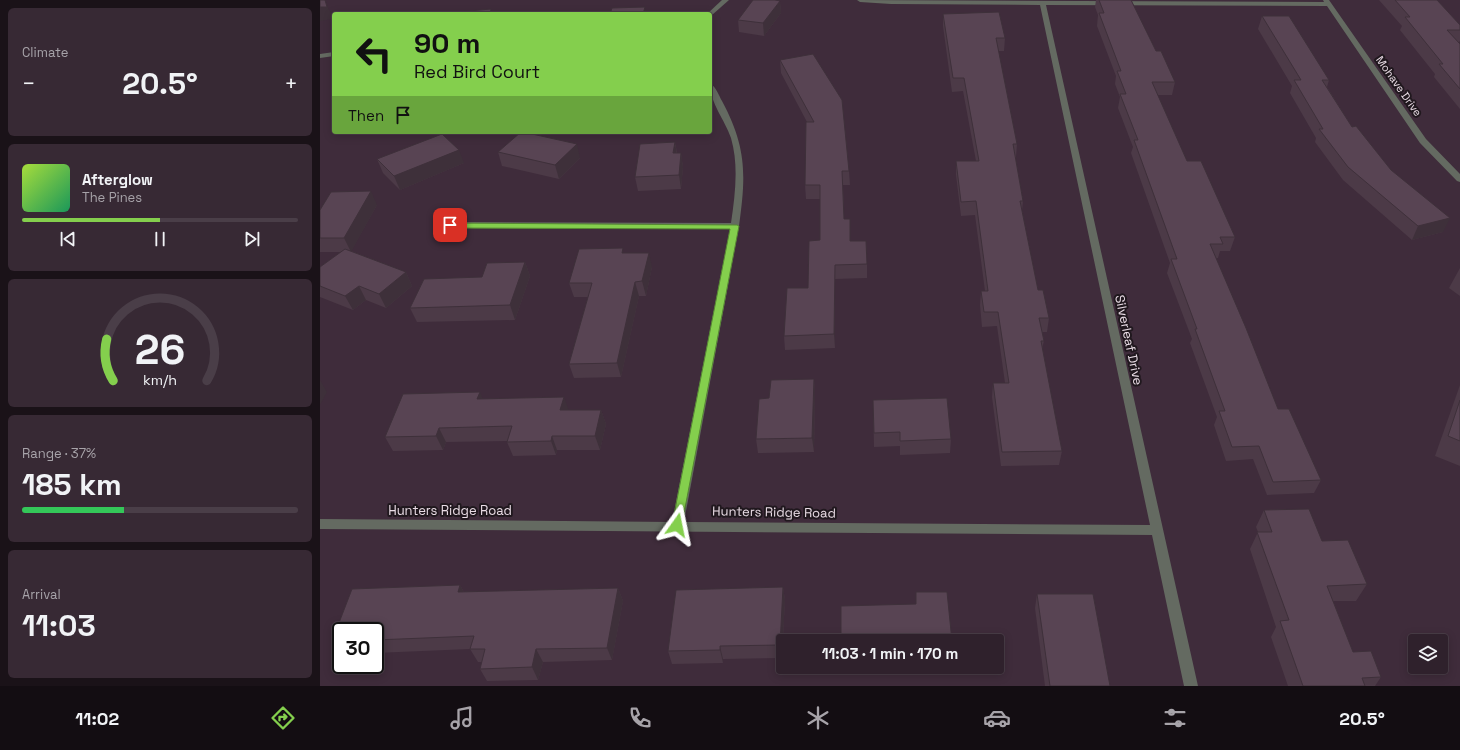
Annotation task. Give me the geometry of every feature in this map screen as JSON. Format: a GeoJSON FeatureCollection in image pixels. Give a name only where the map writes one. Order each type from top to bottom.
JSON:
{"type":"FeatureCollection","features":[{"type":"Feature","properties":{"kind":"street"},"geometry":{"type":"LineString","coordinates":[[712,12],[726,0]]}},
{"type":"Feature","properties":{"kind":"street"},"geometry":{"type":"LineString","coordinates":[[860,0],[890,2],[1327,2]]}},
{"type":"Feature","properties":{"kind":"street","name":"Silverleaf Drive"},"geometry":{"type":"LineString","coordinates":[[1043,1],[1156,530],[1191,686]]}},
{"type":"Feature","properties":{"kind":"street","name":"Mohave Drive"},"geometry":{"type":"LineString","coordinates":[[1327,2],[1423,141],[1460,179]]}},
{"type":"Feature","properties":{"kind":"street"},"geometry":{"type":"LineString","coordinates":[[320,56],[332,54]]}},
{"type":"Feature","properties":{"kind":"street"},"geometry":{"type":"LineString","coordinates":[[677,525],[735,226],[740,186],[740,161],[735,138],[712,90]]}},
{"type":"Feature","properties":{"kind":"street"},"geometry":{"type":"LineString","coordinates":[[450,225],[735,226]]}},
{"type":"Feature","properties":{"kind":"street","name":"Hunters Ridge Road"},"geometry":{"type":"LineString","coordinates":[[320,524],[677,525],[1156,530]]}},
{"type":"Feature","properties":{"kind":"building"},"geometry":{"type":"Polygon","coordinates":[[[320,0],[325,0],[327,7],[320,7],[320,0]]]}},
{"type":"Feature","properties":{"kind":"building"},"geometry":{"type":"Polygon","coordinates":[[[753,0],[780,1],[763,23],[738,20],[753,0]]]}},
{"type":"Feature","properties":{"kind":"building"},"geometry":{"type":"Polygon","coordinates":[[[1099,0],[1131,0],[1156,51],[1161,51],[1175,82],[1152,82],[1187,161],[1201,161],[1235,237],[1220,237],[1223,244],[1210,244],[1246,328],[1278,409],[1289,409],[1321,480],[1273,482],[1259,446],[1232,447],[1219,411],[1225,411],[1171,259],[1177,259],[1134,140],[1138,140],[1120,94],[1126,94],[1117,71],[1121,71],[1099,13],[1104,13],[1099,0]]]}},
{"type":"Feature","properties":{"kind":"building"},"geometry":{"type":"Polygon","coordinates":[[[1395,0],[1437,0],[1460,25],[1460,30],[1447,30],[1460,44],[1460,89],[1439,64],[1443,64],[1405,17],[1410,17],[1395,0]]]}},
{"type":"Feature","properties":{"kind":"building"},"geometry":{"type":"Polygon","coordinates":[[[645,7],[644,12],[611,12],[612,8],[645,7]]]}},
{"type":"Feature","properties":{"kind":"building"},"geometry":{"type":"Polygon","coordinates":[[[491,9],[490,12],[458,12],[491,9]]]}},
{"type":"Feature","properties":{"kind":"building"},"geometry":{"type":"Polygon","coordinates":[[[999,12],[1005,38],[996,38],[1017,144],[1013,144],[1023,201],[1020,201],[1038,290],[1043,290],[1049,318],[1039,318],[1044,341],[1041,341],[1062,451],[1002,452],[993,383],[1009,383],[998,312],[984,312],[981,291],[988,291],[976,201],[961,202],[956,161],[979,161],[964,78],[953,78],[943,14],[999,12]]]}},
{"type":"Feature","properties":{"kind":"building"},"geometry":{"type":"Polygon","coordinates":[[[1262,16],[1289,16],[1329,80],[1322,80],[1352,127],[1356,126],[1391,170],[1450,218],[1418,226],[1348,167],[1319,129],[1323,129],[1294,80],[1301,80],[1262,16]]]}},
{"type":"Feature","properties":{"kind":"building"},"geometry":{"type":"Polygon","coordinates":[[[813,54],[842,100],[849,171],[842,171],[844,219],[850,219],[850,241],[866,241],[867,264],[835,265],[834,334],[784,336],[787,288],[808,288],[809,241],[820,240],[820,185],[805,185],[806,122],[814,122],[780,60],[813,54]]]}},
{"type":"Feature","properties":{"kind":"building"},"geometry":{"type":"Polygon","coordinates":[[[442,134],[459,150],[394,176],[377,159],[442,134]]]}},
{"type":"Feature","properties":{"kind":"building"},"geometry":{"type":"Polygon","coordinates":[[[519,134],[532,134],[577,144],[555,165],[498,152],[519,134]]]}},
{"type":"Feature","properties":{"kind":"building"},"geometry":{"type":"Polygon","coordinates":[[[675,142],[673,153],[681,153],[679,175],[635,177],[640,144],[675,142]]]}},
{"type":"Feature","properties":{"kind":"building"},"geometry":{"type":"Polygon","coordinates":[[[371,191],[344,238],[320,238],[320,210],[331,192],[371,191]]]}},
{"type":"Feature","properties":{"kind":"building"},"geometry":{"type":"Polygon","coordinates":[[[623,248],[622,253],[649,253],[642,281],[635,282],[617,363],[569,364],[592,283],[569,283],[579,249],[623,248]]]}},
{"type":"Feature","properties":{"kind":"building"},"geometry":{"type":"Polygon","coordinates":[[[345,249],[406,272],[379,294],[359,286],[345,296],[320,286],[320,267],[345,249]]]}},
{"type":"Feature","properties":{"kind":"building"},"geometry":{"type":"Polygon","coordinates":[[[525,262],[510,305],[410,308],[424,279],[482,277],[487,263],[525,262]]]}},
{"type":"Feature","properties":{"kind":"building"},"geometry":{"type":"Polygon","coordinates":[[[814,379],[812,438],[756,439],[759,399],[769,398],[771,380],[814,379]]]}},
{"type":"Feature","properties":{"kind":"building"},"geometry":{"type":"Polygon","coordinates":[[[480,392],[477,399],[564,397],[560,410],[601,410],[595,436],[552,436],[551,441],[507,442],[512,426],[439,428],[436,436],[385,437],[403,394],[480,392]]]}},
{"type":"Feature","properties":{"kind":"building"},"geometry":{"type":"Polygon","coordinates":[[[947,398],[951,439],[900,441],[900,432],[874,433],[873,400],[947,398]]]}},
{"type":"Feature","properties":{"kind":"building"},"geometry":{"type":"Polygon","coordinates":[[[1460,400],[1460,441],[1448,436],[1460,400]]]}},
{"type":"Feature","properties":{"kind":"building"},"geometry":{"type":"Polygon","coordinates":[[[1309,509],[1322,541],[1348,540],[1367,584],[1327,586],[1353,652],[1371,651],[1381,677],[1362,678],[1365,686],[1303,686],[1280,621],[1289,620],[1257,532],[1272,532],[1264,510],[1309,509]]]}},
{"type":"Feature","properties":{"kind":"building"},"geometry":{"type":"Polygon","coordinates":[[[460,585],[458,592],[618,588],[607,648],[536,649],[532,667],[480,669],[485,649],[470,649],[474,636],[384,640],[384,622],[339,622],[352,589],[460,585]]]}},
{"type":"Feature","properties":{"kind":"building"},"geometry":{"type":"Polygon","coordinates":[[[783,587],[781,634],[776,634],[776,645],[720,646],[720,650],[668,651],[676,590],[783,587]]]}},
{"type":"Feature","properties":{"kind":"building"},"geometry":{"type":"Polygon","coordinates":[[[916,592],[947,592],[951,634],[841,634],[841,606],[916,604],[916,592]]]}},
{"type":"Feature","properties":{"kind":"building"},"geometry":{"type":"Polygon","coordinates":[[[1037,594],[1093,594],[1110,686],[1050,686],[1037,594]]]}},
{"type":"Feature","properties":{"kind":"route"},"geometry":{"type":"LineString","coordinates":[[450,225],[735,226],[702,393],[690,466],[677,525]]}}]}
